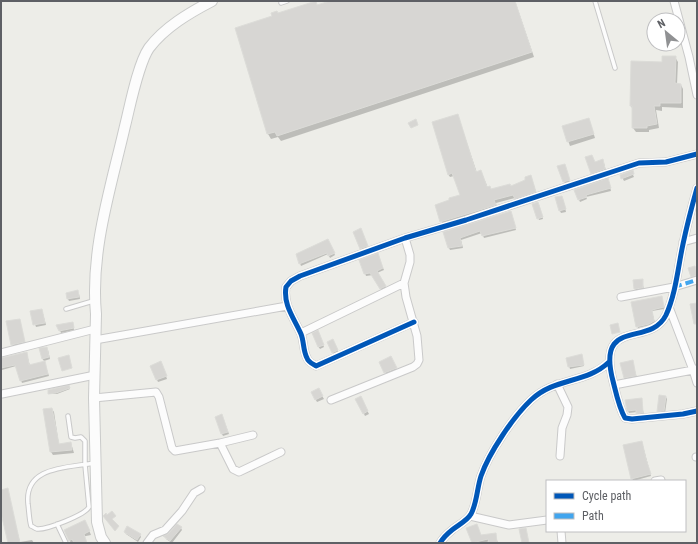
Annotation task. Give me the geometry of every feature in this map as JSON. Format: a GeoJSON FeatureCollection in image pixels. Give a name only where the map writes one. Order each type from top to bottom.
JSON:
{"type":"FeatureCollection","features":[{"type":"Feature","properties":{"kind":"main road"},"geometry":{"type":"LineString","coordinates":[[105,543],[101,537],[97,522],[90,464],[95,375],[95,274],[104,216],[131,100],[140,69],[148,49],[162,33],[173,24],[212,1]]}},
{"type":"Feature","properties":{"kind":"street"},"geometry":{"type":"LineString","coordinates":[[674,1],[697,95]]}},
{"type":"Feature","properties":{"kind":"street"},"geometry":{"type":"LineString","coordinates":[[414,322],[316,366],[307,358],[301,333],[287,306],[286,287],[291,281],[405,238],[473,218],[639,163],[666,162],[697,154]]}},
{"type":"Feature","properties":{"kind":"street"},"geometry":{"type":"LineString","coordinates":[[697,188],[683,242],[674,287],[665,317],[657,326],[615,342],[611,347],[609,362],[623,414],[627,419],[697,412]]}},
{"type":"Feature","properties":{"kind":"street"},"geometry":{"type":"LineString","coordinates":[[330,400],[414,367],[419,360],[417,336],[406,297],[404,283],[410,262],[409,251],[405,238]]}},
{"type":"Feature","properties":{"kind":"street"},"geometry":{"type":"LineString","coordinates":[[683,242],[697,238]]}},
{"type":"Feature","properties":{"kind":"street"},"geometry":{"type":"LineString","coordinates":[[621,297],[674,287],[697,280]]}},
{"type":"Feature","properties":{"kind":"street"},"geometry":{"type":"LineString","coordinates":[[301,333],[404,283]]}},
{"type":"Feature","properties":{"kind":"street"},"geometry":{"type":"LineString","coordinates":[[95,340],[287,306]]}},
{"type":"Feature","properties":{"kind":"street"},"geometry":{"type":"LineString","coordinates":[[669,307],[695,370],[697,383]]}},
{"type":"Feature","properties":{"kind":"street"},"geometry":{"type":"LineString","coordinates":[[1,353],[95,329]]}},
{"type":"Feature","properties":{"kind":"street"},"geometry":{"type":"LineString","coordinates":[[440,543],[445,536],[470,516],[475,502],[480,478],[491,455],[516,417],[530,401],[539,393],[557,384],[592,374],[609,362]]}},
{"type":"Feature","properties":{"kind":"street"},"geometry":{"type":"LineString","coordinates":[[614,385],[695,370]]}},
{"type":"Feature","properties":{"kind":"street"},"geometry":{"type":"LineString","coordinates":[[2,394],[95,375]]}},
{"type":"Feature","properties":{"kind":"street"},"geometry":{"type":"LineString","coordinates":[[557,384],[568,407],[567,415],[562,428],[560,456]]}},
{"type":"Feature","properties":{"kind":"street"},"geometry":{"type":"LineString","coordinates":[[94,398],[156,392],[159,397],[173,450],[178,451],[253,435]]}},
{"type":"Feature","properties":{"kind":"street"},"geometry":{"type":"LineString","coordinates":[[220,443],[233,469],[239,472],[281,452]]}},
{"type":"Feature","properties":{"kind":"street"},"geometry":{"type":"LineString","coordinates":[[146,543],[153,535],[165,530],[182,511],[194,493],[201,489]]}},
{"type":"Feature","properties":{"kind":"street"},"geometry":{"type":"LineString","coordinates":[[470,516],[509,525],[546,520]]}},
{"type":"Feature","properties":{"kind":"street"},"geometry":{"type":"LineString","coordinates":[[561,532],[562,543]]}},
{"type":"Feature","properties":{"kind":"lane"},"geometry":{"type":"LineString","coordinates":[[281,3],[287,1]]}},
{"type":"Feature","properties":{"kind":"lane"},"geometry":{"type":"LineString","coordinates":[[595,1],[615,68]]}},
{"type":"Feature","properties":{"kind":"lane"},"geometry":{"type":"LineString","coordinates":[[66,309],[94,301]]}},
{"type":"Feature","properties":{"kind":"lane"},"geometry":{"type":"LineString","coordinates":[[68,416],[71,437],[81,437],[85,441],[90,464],[88,510],[78,516],[39,529],[31,526],[27,494],[29,488],[40,475],[46,471],[59,468],[90,464]]}},
{"type":"Feature","properties":{"kind":"lane"},"geometry":{"type":"LineString","coordinates":[[56,524],[66,543]]}},
{"type":"Feature","properties":{"kind":"building"},"geometry":{"type":"Polygon","coordinates":[[[316,1],[317,5],[330,1],[515,1],[532,52],[277,136],[275,132],[267,134],[235,28],[272,16],[271,13],[277,11],[278,13],[316,1]]]}},
{"type":"Feature","properties":{"kind":"building"},"geometry":{"type":"Polygon","coordinates":[[[662,56],[676,56],[675,83],[681,84],[681,103],[660,103],[660,106],[654,106],[657,124],[647,126],[647,128],[632,128],[632,106],[630,106],[631,61],[662,62],[662,56]]]}},
{"type":"Feature","properties":{"kind":"building"},"geometry":{"type":"Polygon","coordinates":[[[458,114],[476,172],[481,170],[487,187],[490,186],[491,189],[510,184],[511,186],[525,180],[525,177],[531,175],[536,192],[515,199],[513,195],[494,200],[496,205],[440,222],[435,205],[449,200],[449,198],[460,195],[452,173],[448,175],[432,122],[458,114]]]}},
{"type":"Feature","properties":{"kind":"building"},"geometry":{"type":"Polygon","coordinates":[[[589,118],[594,134],[567,142],[562,126],[589,118]]]}},
{"type":"Feature","properties":{"kind":"building"},"geometry":{"type":"Polygon","coordinates":[[[416,119],[418,125],[411,128],[408,123],[416,119]]]}},
{"type":"Feature","properties":{"kind":"building"},"geometry":{"type":"Polygon","coordinates":[[[592,155],[595,162],[603,159],[605,169],[591,174],[585,157],[592,155]]]}},
{"type":"Feature","properties":{"kind":"building"},"geometry":{"type":"Polygon","coordinates":[[[565,164],[570,180],[563,182],[557,166],[565,164]]]}},
{"type":"Feature","properties":{"kind":"building"},"geometry":{"type":"Polygon","coordinates":[[[633,170],[634,174],[621,179],[620,175],[633,170]]]}},
{"type":"Feature","properties":{"kind":"building"},"geometry":{"type":"Polygon","coordinates":[[[608,178],[611,188],[586,195],[587,197],[578,200],[574,190],[608,178]]]}},
{"type":"Feature","properties":{"kind":"building"},"geometry":{"type":"Polygon","coordinates":[[[562,196],[566,209],[559,211],[555,197],[562,196]]]}},
{"type":"Feature","properties":{"kind":"building"},"geometry":{"type":"Polygon","coordinates":[[[538,202],[543,217],[537,219],[532,204],[538,202]]]}},
{"type":"Feature","properties":{"kind":"building"},"geometry":{"type":"Polygon","coordinates":[[[511,211],[516,228],[482,236],[480,231],[460,238],[462,246],[448,248],[443,232],[511,211]]]}},
{"type":"Feature","properties":{"kind":"building"},"geometry":{"type":"Polygon","coordinates":[[[361,228],[368,246],[360,249],[353,232],[361,228]]]}},
{"type":"Feature","properties":{"kind":"building"},"geometry":{"type":"Polygon","coordinates":[[[328,239],[335,253],[328,256],[327,253],[299,264],[296,254],[328,239]]]}},
{"type":"Feature","properties":{"kind":"building"},"geometry":{"type":"Polygon","coordinates":[[[378,253],[383,268],[377,271],[386,286],[380,289],[370,273],[364,274],[359,260],[378,253]]]}},
{"type":"Feature","properties":{"kind":"building"},"geometry":{"type":"Polygon","coordinates":[[[695,266],[697,275],[691,277],[688,268],[695,266]]]}},
{"type":"Feature","properties":{"kind":"building"},"geometry":{"type":"Polygon","coordinates":[[[643,279],[643,288],[634,289],[633,280],[643,279]]]}},
{"type":"Feature","properties":{"kind":"building"},"geometry":{"type":"Polygon","coordinates":[[[78,290],[79,297],[67,299],[66,293],[78,290]]]}},
{"type":"Feature","properties":{"kind":"building"},"geometry":{"type":"Polygon","coordinates":[[[662,296],[664,307],[652,310],[654,321],[649,324],[636,327],[631,302],[662,296]]]}},
{"type":"Feature","properties":{"kind":"building"},"geometry":{"type":"Polygon","coordinates":[[[697,303],[697,324],[694,324],[690,304],[697,303]]]}},
{"type":"Feature","properties":{"kind":"building"},"geometry":{"type":"Polygon","coordinates":[[[42,309],[45,323],[33,325],[30,311],[42,309]]]}},
{"type":"Feature","properties":{"kind":"building"},"geometry":{"type":"Polygon","coordinates":[[[20,319],[25,342],[11,345],[6,321],[20,319]]]}},
{"type":"Feature","properties":{"kind":"building"},"geometry":{"type":"Polygon","coordinates":[[[73,322],[74,328],[59,331],[56,325],[73,322]]]}},
{"type":"Feature","properties":{"kind":"building"},"geometry":{"type":"Polygon","coordinates":[[[618,323],[620,332],[612,334],[610,325],[618,323]]]}},
{"type":"Feature","properties":{"kind":"building"},"geometry":{"type":"Polygon","coordinates":[[[318,330],[324,345],[318,347],[312,333],[318,330]]]}},
{"type":"Feature","properties":{"kind":"building"},"geometry":{"type":"Polygon","coordinates":[[[333,339],[338,350],[332,353],[327,342],[333,339]]]}},
{"type":"Feature","properties":{"kind":"building"},"geometry":{"type":"Polygon","coordinates":[[[47,347],[49,357],[42,359],[39,348],[47,347]]]}},
{"type":"Feature","properties":{"kind":"building"},"geometry":{"type":"Polygon","coordinates":[[[27,352],[29,365],[45,361],[48,374],[20,381],[15,365],[1,368],[1,358],[27,352]]]}},
{"type":"Feature","properties":{"kind":"building"},"geometry":{"type":"Polygon","coordinates":[[[582,354],[584,365],[568,367],[566,358],[582,354]]]}},
{"type":"Feature","properties":{"kind":"building"},"geometry":{"type":"Polygon","coordinates":[[[69,355],[72,368],[62,371],[58,358],[69,355]]]}},
{"type":"Feature","properties":{"kind":"building"},"geometry":{"type":"Polygon","coordinates":[[[391,356],[397,368],[384,373],[379,362],[391,356]]]}},
{"type":"Feature","properties":{"kind":"building"},"geometry":{"type":"Polygon","coordinates":[[[633,360],[636,376],[624,378],[620,363],[633,360]]]}},
{"type":"Feature","properties":{"kind":"building"},"geometry":{"type":"Polygon","coordinates":[[[161,361],[167,376],[156,380],[150,366],[161,361]]]}},
{"type":"Feature","properties":{"kind":"building"},"geometry":{"type":"Polygon","coordinates":[[[69,385],[70,388],[48,394],[48,390],[69,385]]]}},
{"type":"Feature","properties":{"kind":"building"},"geometry":{"type":"Polygon","coordinates":[[[319,388],[323,396],[315,400],[311,392],[319,388]]]}},
{"type":"Feature","properties":{"kind":"building"},"geometry":{"type":"Polygon","coordinates":[[[659,395],[666,396],[664,411],[657,412],[659,395]]]}},
{"type":"Feature","properties":{"kind":"building"},"geometry":{"type":"Polygon","coordinates":[[[361,396],[368,411],[363,414],[355,399],[361,396]]]}},
{"type":"Feature","properties":{"kind":"building"},"geometry":{"type":"Polygon","coordinates":[[[642,398],[643,413],[636,414],[636,410],[627,411],[625,400],[642,398]]]}},
{"type":"Feature","properties":{"kind":"building"},"geometry":{"type":"Polygon","coordinates":[[[52,408],[59,444],[71,442],[72,450],[50,452],[43,409],[52,408]]]}},
{"type":"Feature","properties":{"kind":"building"},"geometry":{"type":"Polygon","coordinates":[[[222,414],[228,432],[221,434],[215,417],[222,414]]]}},
{"type":"Feature","properties":{"kind":"building"},"geometry":{"type":"Polygon","coordinates":[[[642,441],[651,474],[631,479],[623,445],[642,441]]]}},
{"type":"Feature","properties":{"kind":"building"},"geometry":{"type":"Polygon","coordinates":[[[8,488],[20,543],[8,543],[1,513],[1,490],[8,488]]]}},
{"type":"Feature","properties":{"kind":"building"},"geometry":{"type":"Polygon","coordinates":[[[112,511],[116,516],[112,519],[119,526],[115,531],[103,516],[112,511]]]}},
{"type":"Feature","properties":{"kind":"building"},"geometry":{"type":"Polygon","coordinates":[[[85,520],[90,531],[84,534],[87,543],[74,543],[72,539],[69,541],[64,530],[85,520]]]}},
{"type":"Feature","properties":{"kind":"building"},"geometry":{"type":"Polygon","coordinates":[[[177,524],[182,527],[170,541],[163,536],[168,534],[177,524]]]}},
{"type":"Feature","properties":{"kind":"building"},"geometry":{"type":"Polygon","coordinates":[[[477,524],[481,535],[496,533],[497,543],[489,543],[488,539],[472,543],[466,528],[477,524]]]}},
{"type":"Feature","properties":{"kind":"building"},"geometry":{"type":"Polygon","coordinates":[[[127,526],[141,534],[137,540],[124,532],[127,526]]]}},
{"type":"Feature","properties":{"kind":"building"},"geometry":{"type":"Polygon","coordinates":[[[526,528],[529,543],[522,543],[519,529],[526,528]]]}},
{"type":"Feature","properties":{"kind":"marked path"},"geometry":{"type":"LineString","coordinates":[[674,287],[697,280]]}},
{"type":"Feature","properties":{"kind":"cycle path"},"geometry":{"type":"LineString","coordinates":[[414,322],[316,366],[308,361],[301,334],[292,317],[286,300],[286,287],[291,281],[300,276],[405,238],[466,220],[639,163],[666,162],[697,154]]}},
{"type":"Feature","properties":{"kind":"cycle path"},"geometry":{"type":"LineString","coordinates":[[697,188],[674,289],[666,315],[658,325],[649,330],[618,340],[612,348],[610,361],[613,381],[621,410],[625,418],[632,419],[683,414],[697,411]]}},
{"type":"Feature","properties":{"kind":"cycle path"},"geometry":{"type":"LineString","coordinates":[[440,543],[448,533],[465,521],[471,514],[475,505],[481,476],[485,467],[509,425],[524,407],[540,393],[550,387],[581,378],[600,369],[609,362]]}}]}
